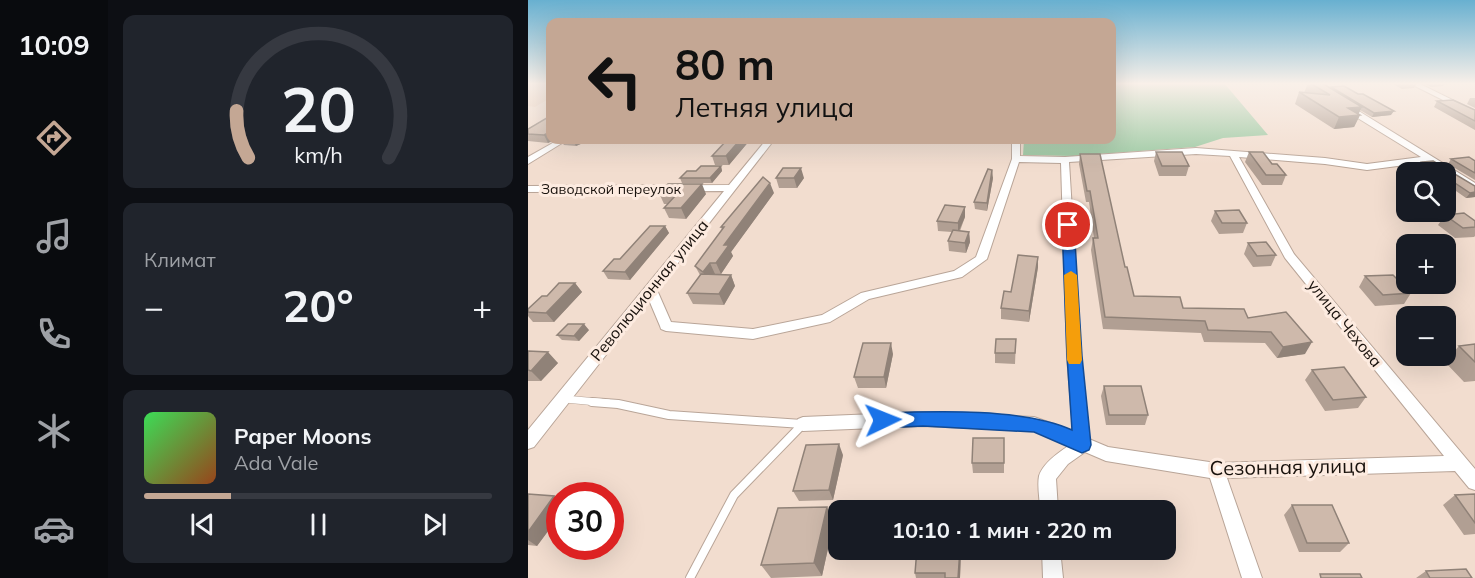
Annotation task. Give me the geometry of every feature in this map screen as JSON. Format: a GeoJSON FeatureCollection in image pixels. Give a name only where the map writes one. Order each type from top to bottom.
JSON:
{"type":"FeatureCollection","features":[{"type":"Feature","properties":{"kind":"street"},"geometry":{"type":"LineString","coordinates":[[1350,110],[1475,187]]}},
{"type":"Feature","properties":{"kind":"street"},"geometry":{"type":"LineString","coordinates":[[528,161],[556,144]]}},
{"type":"Feature","properties":{"kind":"street","name":"Революционная улица"},"geometry":{"type":"LineString","coordinates":[[528,442],[767,144]]}},
{"type":"Feature","properties":{"kind":"street"},"geometry":{"type":"LineString","coordinates":[[650,289],[666,326],[753,334],[825,319],[865,296],[958,274],[981,259],[1016,159],[1016,144]]}},
{"type":"Feature","properties":{"kind":"street"},"geometry":{"type":"LineString","coordinates":[[1016,159],[1065,160],[1157,156],[1196,151],[1325,161],[1367,167],[1430,159]]}},
{"type":"Feature","properties":{"kind":"street","name":"улица Чехова"},"geometry":{"type":"LineString","coordinates":[[1233,153],[1289,256],[1475,482]]}},
{"type":"Feature","properties":{"kind":"street"},"geometry":{"type":"LineString","coordinates":[[1048,500],[1047,477],[1062,459],[1082,445],[1074,356],[1065,160]]}},
{"type":"Feature","properties":{"kind":"street","name":"Заводской переулок"},"geometry":{"type":"LineString","coordinates":[[528,189],[730,188]]}},
{"type":"Feature","properties":{"kind":"street","name":"Сезонная улица"},"geometry":{"type":"LineString","coordinates":[[802,424],[923,419],[1034,424],[1063,434],[1082,445],[1106,454],[1216,471],[1460,463]]}},
{"type":"Feature","properties":{"kind":"street"},"geometry":{"type":"LineString","coordinates":[[1216,471],[1252,578]]}},
{"type":"Feature","properties":{"kind":"street"},"geometry":{"type":"LineString","coordinates":[[1052,560],[1053,578]]}},
{"type":"Feature","properties":{"kind":"lane"},"geometry":{"type":"LineString","coordinates":[[562,399],[618,404],[669,415],[802,424]]}},
{"type":"Feature","properties":{"kind":"lane"},"geometry":{"type":"LineString","coordinates":[[690,578],[734,495],[802,424]]}},
{"type":"Feature","properties":{"kind":"green space"},"geometry":{"type":"Polygon","coordinates":[[[1116,110],[1247,110],[1268,135],[1223,138],[1195,147],[1073,156],[1023,155],[1024,144],[1116,144],[1116,110]]]}},
{"type":"Feature","properties":{"kind":"building"},"geometry":{"type":"Polygon","coordinates":[[[1328,110],[1351,110],[1360,115],[1339,117],[1328,110]]]}},
{"type":"Feature","properties":{"kind":"building"},"geometry":{"type":"Polygon","coordinates":[[[1369,110],[1394,111],[1374,113],[1369,110]]]}},
{"type":"Feature","properties":{"kind":"building"},"geometry":{"type":"Polygon","coordinates":[[[1454,110],[1475,110],[1475,121],[1454,110]]]}},
{"type":"Feature","properties":{"kind":"building"},"geometry":{"type":"Polygon","coordinates":[[[546,118],[546,134],[528,134],[528,129],[546,118]]]}},
{"type":"Feature","properties":{"kind":"building"},"geometry":{"type":"Polygon","coordinates":[[[723,144],[736,144],[726,156],[712,156],[723,144]]]}},
{"type":"Feature","properties":{"kind":"building"},"geometry":{"type":"Polygon","coordinates":[[[1156,152],[1182,152],[1189,166],[1162,166],[1156,152]]]}},
{"type":"Feature","properties":{"kind":"building"},"geometry":{"type":"Polygon","coordinates":[[[1249,152],[1263,152],[1272,164],[1277,164],[1286,175],[1266,175],[1249,152]]]}},
{"type":"Feature","properties":{"kind":"building"},"geometry":{"type":"Polygon","coordinates":[[[1080,154],[1100,154],[1125,267],[1127,267],[1134,296],[1180,297],[1183,308],[1244,309],[1248,318],[1286,312],[1312,342],[1283,347],[1271,332],[1208,330],[1205,321],[1105,317],[1093,238],[1098,238],[1090,191],[1087,191],[1080,154]]]}},
{"type":"Feature","properties":{"kind":"building"},"geometry":{"type":"Polygon","coordinates":[[[1469,157],[1475,161],[1475,173],[1451,159],[1469,157]]]}},
{"type":"Feature","properties":{"kind":"building"},"geometry":{"type":"Polygon","coordinates":[[[701,166],[721,166],[710,178],[680,178],[687,171],[696,171],[701,166]]]}},
{"type":"Feature","properties":{"kind":"building"},"geometry":{"type":"Polygon","coordinates":[[[783,168],[801,168],[794,178],[776,178],[783,168]]]}},
{"type":"Feature","properties":{"kind":"building"},"geometry":{"type":"Polygon","coordinates":[[[988,169],[992,170],[987,203],[974,202],[988,169]]]}},
{"type":"Feature","properties":{"kind":"building"},"geometry":{"type":"Polygon","coordinates":[[[1456,175],[1475,186],[1475,192],[1470,193],[1456,184],[1456,175]]]}},
{"type":"Feature","properties":{"kind":"building"},"geometry":{"type":"Polygon","coordinates":[[[763,177],[770,183],[724,245],[729,245],[716,263],[710,263],[703,272],[695,266],[724,227],[721,227],[763,177]]]}},
{"type":"Feature","properties":{"kind":"building"},"geometry":{"type":"Polygon","coordinates":[[[668,184],[702,184],[681,208],[664,208],[677,194],[659,193],[668,184]]]}},
{"type":"Feature","properties":{"kind":"building"},"geometry":{"type":"Polygon","coordinates":[[[945,205],[965,207],[958,223],[937,221],[945,205]]]}},
{"type":"Feature","properties":{"kind":"building"},"geometry":{"type":"Polygon","coordinates":[[[1239,210],[1247,223],[1222,223],[1215,211],[1239,210]]]}},
{"type":"Feature","properties":{"kind":"building"},"geometry":{"type":"Polygon","coordinates":[[[1464,213],[1475,221],[1475,227],[1463,228],[1455,222],[1456,214],[1464,213]]]}},
{"type":"Feature","properties":{"kind":"building"},"geometry":{"type":"Polygon","coordinates":[[[650,226],[665,226],[625,272],[603,271],[614,259],[620,259],[650,226]]]}},
{"type":"Feature","properties":{"kind":"building"},"geometry":{"type":"Polygon","coordinates":[[[953,230],[969,232],[965,243],[948,241],[953,230]]]}},
{"type":"Feature","properties":{"kind":"building"},"geometry":{"type":"Polygon","coordinates":[[[1266,242],[1276,255],[1257,256],[1248,243],[1266,242]]]}},
{"type":"Feature","properties":{"kind":"building"},"geometry":{"type":"Polygon","coordinates":[[[1018,255],[1038,257],[1029,311],[1001,308],[1004,291],[1011,292],[1018,255]]]}},
{"type":"Feature","properties":{"kind":"building"},"geometry":{"type":"Polygon","coordinates":[[[701,274],[731,275],[719,294],[687,293],[701,274]]]}},
{"type":"Feature","properties":{"kind":"building"},"geometry":{"type":"Polygon","coordinates":[[[1393,275],[1396,278],[1397,294],[1383,295],[1365,276],[1393,275]]]}},
{"type":"Feature","properties":{"kind":"building"},"geometry":{"type":"Polygon","coordinates":[[[559,283],[575,283],[546,313],[528,312],[528,309],[542,296],[547,296],[559,283]]]}},
{"type":"Feature","properties":{"kind":"building"},"geometry":{"type":"Polygon","coordinates":[[[568,324],[584,324],[574,336],[557,335],[568,324]]]}},
{"type":"Feature","properties":{"kind":"building"},"geometry":{"type":"Polygon","coordinates":[[[996,339],[1016,339],[1015,353],[995,353],[996,339]]]}},
{"type":"Feature","properties":{"kind":"building"},"geometry":{"type":"Polygon","coordinates":[[[863,343],[891,343],[884,377],[854,377],[863,343]]]}},
{"type":"Feature","properties":{"kind":"building"},"geometry":{"type":"Polygon","coordinates":[[[1475,344],[1475,362],[1459,346],[1475,344]]]}},
{"type":"Feature","properties":{"kind":"building"},"geometry":{"type":"Polygon","coordinates":[[[528,351],[548,352],[531,371],[528,370],[528,351]]]}},
{"type":"Feature","properties":{"kind":"building"},"geometry":{"type":"Polygon","coordinates":[[[1344,367],[1366,397],[1333,400],[1312,370],[1344,367]]]}},
{"type":"Feature","properties":{"kind":"building"},"geometry":{"type":"Polygon","coordinates":[[[1104,386],[1141,386],[1148,415],[1109,415],[1104,386]]]}},
{"type":"Feature","properties":{"kind":"building"},"geometry":{"type":"Polygon","coordinates":[[[973,438],[1004,438],[1004,463],[972,463],[973,438]]]}},
{"type":"Feature","properties":{"kind":"building"},"geometry":{"type":"Polygon","coordinates":[[[839,444],[829,490],[793,491],[806,445],[839,444]]]}},
{"type":"Feature","properties":{"kind":"building"},"geometry":{"type":"Polygon","coordinates":[[[528,494],[546,495],[546,507],[528,532],[528,494]]]}},
{"type":"Feature","properties":{"kind":"building"},"geometry":{"type":"Polygon","coordinates":[[[1475,494],[1475,523],[1455,495],[1475,494]]]}},
{"type":"Feature","properties":{"kind":"building"},"geometry":{"type":"Polygon","coordinates":[[[1292,505],[1332,505],[1349,543],[1307,543],[1292,505]]]}},
{"type":"Feature","properties":{"kind":"building"},"geometry":{"type":"Polygon","coordinates":[[[827,507],[814,563],[761,565],[778,508],[827,507]]]}},
{"type":"Feature","properties":{"kind":"building"},"geometry":{"type":"Polygon","coordinates":[[[916,560],[959,560],[958,578],[945,578],[945,573],[915,573],[916,560]]]}},
{"type":"Feature","properties":{"kind":"building"},"geometry":{"type":"Polygon","coordinates":[[[1466,569],[1472,578],[1430,578],[1426,571],[1466,569]]]}},
{"type":"Feature","properties":{"kind":"building"},"geometry":{"type":"Polygon","coordinates":[[[1320,574],[1360,574],[1362,578],[1321,578],[1320,574]]]}},
{"type":"Feature","properties":{"kind":"slow traffic"},"geometry":{"type":"LineString","coordinates":[[1071,275],[1075,360]]}},
{"type":"Feature","properties":{"kind":"route"},"geometry":{"type":"LineString","coordinates":[[883,420],[923,419],[1034,424],[1063,434],[1082,445],[1074,356],[1068,225]]}}]}
